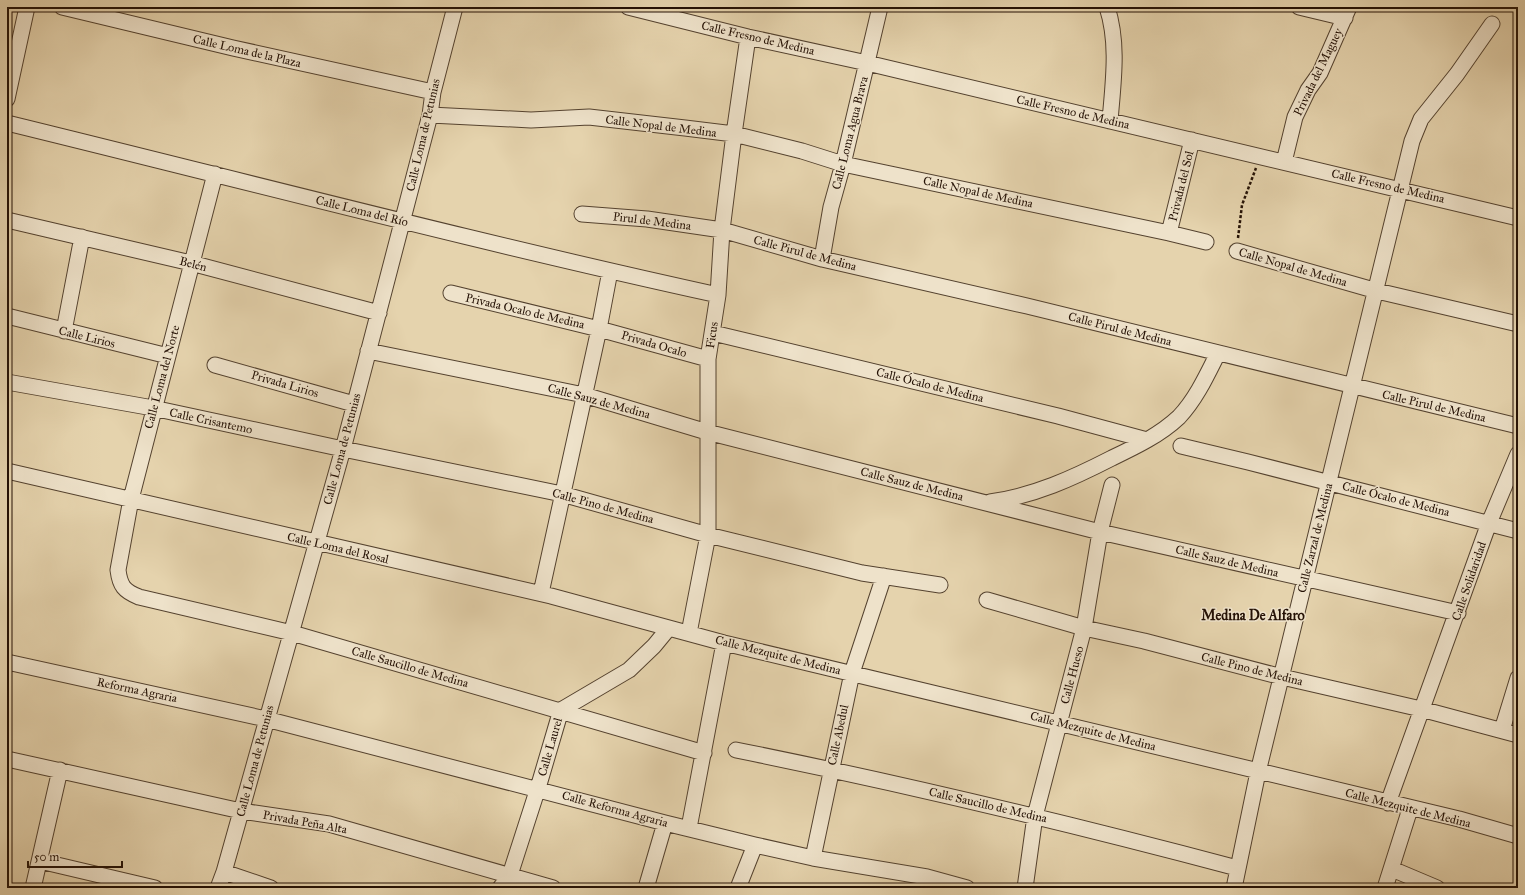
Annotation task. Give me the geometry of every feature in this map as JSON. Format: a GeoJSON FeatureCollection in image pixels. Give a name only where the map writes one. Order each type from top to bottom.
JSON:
{"type":"FeatureCollection","features":[{"type":"Feature","properties":{"kind":"street"},"geometry":{"type":"LineString","coordinates":[[7,99],[27,7]]}},
{"type":"Feature","properties":{"kind":"street","name":"Calle Loma de la Plaza"},"geometry":{"type":"LineString","coordinates":[[62,7],[233,48],[433,92]]}},
{"type":"Feature","properties":{"kind":"street","name":"Calle Loma de Petunias"},"geometry":{"type":"LineString","coordinates":[[218,888],[224,872],[343,450],[430,115],[433,92],[455,7]]}},
{"type":"Feature","properties":{"kind":"street","name":"Calle Fresno de Medina"},"geometry":{"type":"LineString","coordinates":[[628,7],[748,37],[867,63],[1518,218]]}},
{"type":"Feature","properties":{"kind":"street","name":"Calle Loma Agua Brava"},"geometry":{"type":"LineString","coordinates":[[822,259],[831,207],[843,164],[880,7]]}},
{"type":"Feature","properties":{"kind":"street"},"geometry":{"type":"LineString","coordinates":[[1107,7],[1111,18],[1115,60],[1110,122]]}},
{"type":"Feature","properties":{"kind":"street"},"geometry":{"type":"LineString","coordinates":[[1300,7],[1347,12]]}},
{"type":"Feature","properties":{"kind":"street","name":"Privada del Maguey"},"geometry":{"type":"LineString","coordinates":[[1284,162],[1295,117],[1308,90],[1320,74],[1347,12]]}},
{"type":"Feature","properties":{"kind":"street","name":"Calle Zarzal de Medina"},"geometry":{"type":"LineString","coordinates":[[1234,888],[1258,772],[1306,579],[1351,386],[1377,291],[1412,141],[1421,119],[1457,74],[1492,24]]}},
{"type":"Feature","properties":{"kind":"street","name":"Ficus"},"geometry":{"type":"LineString","coordinates":[[689,632],[708,535],[708,359],[718,295],[722,230],[748,37]]}},
{"type":"Feature","properties":{"kind":"street","name":"Calle Nopal de Medina"},"geometry":{"type":"LineString","coordinates":[[430,115],[531,120],[589,117],[734,134],[802,151],[843,164],[1169,232],[1206,242]]}},
{"type":"Feature","properties":{"kind":"street","name":"Calle Loma del Río"},"geometry":{"type":"LineString","coordinates":[[7,123],[403,221],[610,271],[718,295]]}},
{"type":"Feature","properties":{"kind":"street","name":"Privada del Sol"},"geometry":{"type":"LineString","coordinates":[[1169,232],[1192,140]]}},
{"type":"Feature","properties":{"kind":"street","name":"Calle Loma del Norte"},"geometry":{"type":"LineString","coordinates":[[120,581],[118,570],[131,499],[153,408],[215,174]]}},
{"type":"Feature","properties":{"kind":"street","name":"Pirul de Medina"},"geometry":{"type":"LineString","coordinates":[[582,214],[646,219],[722,230]]}},
{"type":"Feature","properties":{"kind":"street","name":"Belén"},"geometry":{"type":"LineString","coordinates":[[7,220],[191,263],[378,313]]}},
{"type":"Feature","properties":{"kind":"street","name":"Calle Pirul de Medina"},"geometry":{"type":"LineString","coordinates":[[722,230],[822,259],[1518,426]]}},
{"type":"Feature","properties":{"kind":"street"},"geometry":{"type":"LineString","coordinates":[[64,331],[82,237]]}},
{"type":"Feature","properties":{"kind":"street","name":"Calle Nopal de Medina"},"geometry":{"type":"LineString","coordinates":[[1237,251],[1377,291],[1518,324]]}},
{"type":"Feature","properties":{"kind":"street"},"geometry":{"type":"LineString","coordinates":[[541,594],[584,395],[600,329],[610,271]]}},
{"type":"Feature","properties":{"kind":"street","name":"Privada Ocalo de Medina"},"geometry":{"type":"LineString","coordinates":[[451,293],[600,329]]}},
{"type":"Feature","properties":{"kind":"street","name":"Calle Lirios"},"geometry":{"type":"LineString","coordinates":[[7,316],[168,356]]}},
{"type":"Feature","properties":{"kind":"street","name":"Privada Ocalo"},"geometry":{"type":"LineString","coordinates":[[600,329],[708,359]]}},
{"type":"Feature","properties":{"kind":"street","name":"Calle Ócalo de Medina"},"geometry":{"type":"LineString","coordinates":[[713,333],[1058,416],[1147,440]]}},
{"type":"Feature","properties":{"kind":"street","name":"Calle Sauz de Medina"},"geometry":{"type":"LineString","coordinates":[[368,351],[584,395],[707,432],[1100,532],[1458,613]]}},
{"type":"Feature","properties":{"kind":"street"},"geometry":{"type":"LineString","coordinates":[[986,503],[1030,494],[1054,485],[1147,440],[1164,429],[1188,406],[1218,353]]}},
{"type":"Feature","properties":{"kind":"street","name":"Privada Lirios"},"geometry":{"type":"LineString","coordinates":[[215,365],[354,404]]}},
{"type":"Feature","properties":{"kind":"street","name":"Calle Crisantemo"},"geometry":{"type":"LineString","coordinates":[[7,382],[153,408],[343,450]]}},
{"type":"Feature","properties":{"kind":"street","name":"Calle Ócalo de Medina"},"geometry":{"type":"LineString","coordinates":[[1181,446],[1329,482],[1518,531]]}},
{"type":"Feature","properties":{"kind":"street","name":"Calle Pino de Medina"},"geometry":{"type":"LineString","coordinates":[[343,450],[562,494],[708,535],[862,573],[940,585]]}},
{"type":"Feature","properties":{"kind":"street","name":"Calle Solidaridad"},"geometry":{"type":"LineString","coordinates":[[1388,803],[1421,709],[1458,613],[1489,523],[1514,460],[1518,454]]}},
{"type":"Feature","properties":{"kind":"street","name":"Calle Loma del Rosal"},"geometry":{"type":"LineString","coordinates":[[7,471],[541,594],[668,629]]}},
{"type":"Feature","properties":{"kind":"street","name":"Calle Hueso"},"geometry":{"type":"LineString","coordinates":[[1025,888],[1035,816],[1084,628],[1100,532],[1112,485]]}},
{"type":"Feature","properties":{"kind":"street","name":"Calle Abedul"},"geometry":{"type":"LineString","coordinates":[[813,858],[852,674],[884,576]]}},
{"type":"Feature","properties":{"kind":"street","name":"Calle Saucillo de Medina"},"geometry":{"type":"LineString","coordinates":[[120,581],[127,592],[139,597],[292,633],[704,753]]}},
{"type":"Feature","properties":{"kind":"street","name":"Calle Pino de Medina"},"geometry":{"type":"LineString","coordinates":[[987,600],[1084,628],[1144,641],[1282,677],[1421,709],[1518,735]]}},
{"type":"Feature","properties":{"kind":"street","name":"Calle Mezquite de Medina"},"geometry":{"type":"LineString","coordinates":[[668,629],[689,632],[724,643],[1459,819],[1518,836]]}},
{"type":"Feature","properties":{"kind":"street","name":"Calle Laurel"},"geometry":{"type":"LineString","coordinates":[[500,888],[510,875],[538,788],[560,710],[629,670],[654,646],[668,629]]}},
{"type":"Feature","properties":{"kind":"street"},"geometry":{"type":"LineString","coordinates":[[690,828],[724,643]]}},
{"type":"Feature","properties":{"kind":"street","name":"Reforma Agraria"},"geometry":{"type":"LineString","coordinates":[[7,662],[266,719]]}},
{"type":"Feature","properties":{"kind":"street"},"geometry":{"type":"LineString","coordinates":[[1502,730],[1518,678]]}},
{"type":"Feature","properties":{"kind":"street","name":"Calle Reforma Agraria"},"geometry":{"type":"LineString","coordinates":[[266,719],[755,845],[927,883],[967,888]]}},
{"type":"Feature","properties":{"kind":"street","name":"Calle Saucillo de Medina"},"geometry":{"type":"LineString","coordinates":[[736,750],[831,769],[1035,816],[1237,868]]}},
{"type":"Feature","properties":{"kind":"street","name":"Privada Peña Alta"},"geometry":{"type":"LineString","coordinates":[[7,759],[241,811],[329,824],[553,888]]}},
{"type":"Feature","properties":{"kind":"street"},"geometry":{"type":"LineString","coordinates":[[33,888],[60,770]]}},
{"type":"Feature","properties":{"kind":"street"},"geometry":{"type":"LineString","coordinates":[[1385,888],[1410,808]]}},
{"type":"Feature","properties":{"kind":"street"},"geometry":{"type":"LineString","coordinates":[[646,888],[665,823]]}},
{"type":"Feature","properties":{"kind":"street"},"geometry":{"type":"LineString","coordinates":[[738,888],[755,845]]}},
{"type":"Feature","properties":{"kind":"street"},"geometry":{"type":"LineString","coordinates":[[40,861],[156,888]]}},
{"type":"Feature","properties":{"kind":"street"},"geometry":{"type":"LineString","coordinates":[[1392,869],[1437,888]]}},
{"type":"Feature","properties":{"kind":"street"},"geometry":{"type":"LineString","coordinates":[[224,872],[271,888]]}},
{"type":"Feature","properties":{"kind":"path"},"geometry":{"type":"LineString","coordinates":[[1237,251],[1242,205],[1261,157]]}},
{"type":"Feature","properties":{"kind":"district","name":"Medina De Alfaro"},"geometry":{"type":"Point","coordinates":[1253,615]}}]}
